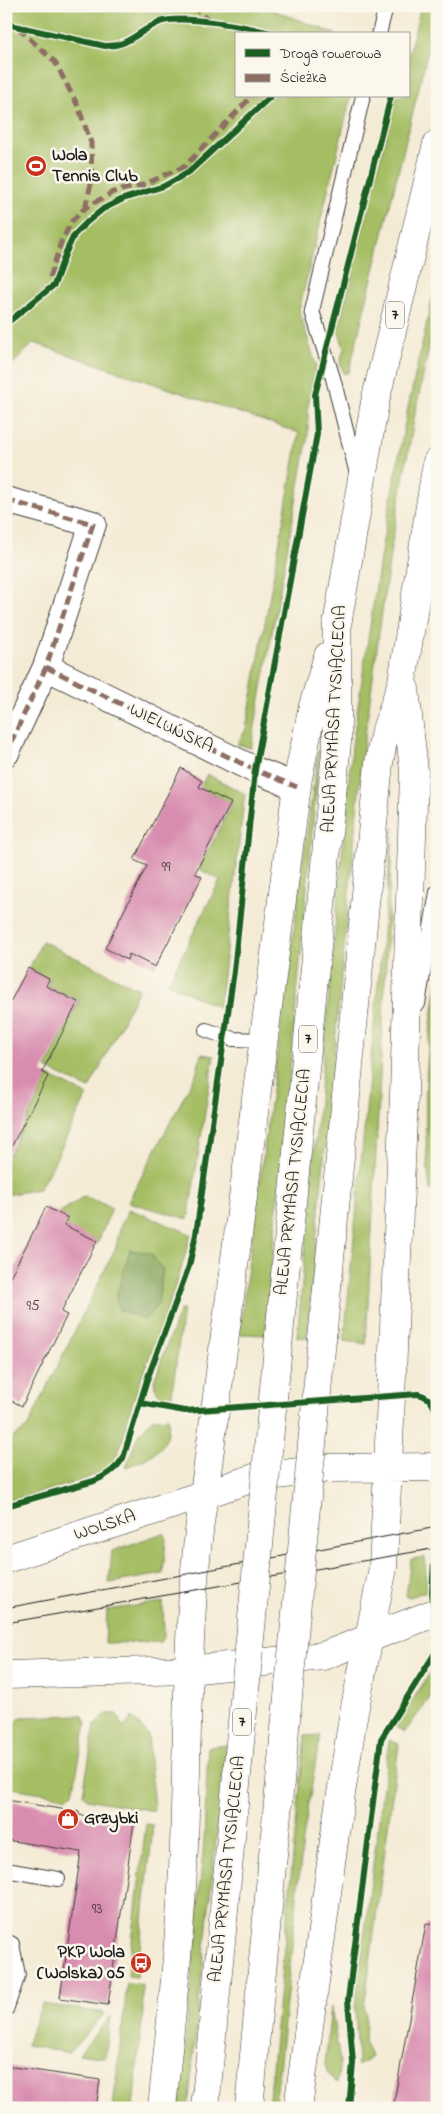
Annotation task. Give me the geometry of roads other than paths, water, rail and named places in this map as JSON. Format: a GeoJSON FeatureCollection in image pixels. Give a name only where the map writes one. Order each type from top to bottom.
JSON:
{"type":"FeatureCollection","features":[{"type":"Feature","properties":{"kind":"main road","name":"ALEJA PRYMASA TYSIĄCLECIA"},"geometry":{"type":"LineString","coordinates":[[205,2108],[337,742],[337,625],[375,402],[437,144]]}},
{"type":"Feature","properties":{"kind":"main road"},"geometry":{"type":"LineString","coordinates":[[249,2108],[379,763],[384,736],[396,704],[404,670],[437,462]]}},
{"type":"Feature","properties":{"kind":"main road"},"geometry":{"type":"LineString","coordinates":[[162,2108],[177,1963],[184,1846],[189,1670],[195,1554],[265,1040],[297,787],[314,706],[337,625]]}},
{"type":"Feature","properties":{"kind":"main road"},"geometry":{"type":"LineString","coordinates":[[298,2108],[337,1817],[353,1718],[383,1568],[404,1094],[414,771],[406,716],[404,670]]}},
{"type":"Feature","properties":{"kind":"main road"},"geometry":{"type":"LineString","coordinates":[[388,1467],[437,1467]]}},
{"type":"Feature","properties":{"kind":"main road","name":"WOLSKA"},"geometry":{"type":"LineString","coordinates":[[6,1559],[254,1478],[330,1468],[388,1467]]}},
{"type":"Feature","properties":{"kind":"main road"},"geometry":{"type":"LineString","coordinates":[[6,1675],[189,1670],[323,1656],[369,1640],[437,1612]]}},
{"type":"Feature","properties":{"kind":"street"},"geometry":{"type":"LineString","coordinates":[[6,500],[94,524],[46,667],[6,753]]}},
{"type":"Feature","properties":{"kind":"street","name":"WIELUŃSKA"},"geometry":{"type":"LineString","coordinates":[[46,667],[255,770],[297,787]]}},
{"type":"Feature","properties":{"kind":"lane"},"geometry":{"type":"LineString","coordinates":[[380,32],[386,6]]}},
{"type":"Feature","properties":{"kind":"lane"},"geometry":{"type":"LineString","coordinates":[[361,488],[333,378],[312,311],[363,98]]}},
{"type":"Feature","properties":{"kind":"lane"},"geometry":{"type":"LineString","coordinates":[[404,1094],[437,892]]}},
{"type":"Feature","properties":{"kind":"lane"},"geometry":{"type":"LineString","coordinates":[[206,1030],[233,1039],[265,1040]]}},
{"type":"Feature","properties":{"kind":"lane"},"geometry":{"type":"LineString","coordinates":[[6,1870],[58,1880]]}},
{"type":"Feature","properties":{"kind":"lane"},"geometry":{"type":"LineString","coordinates":[[6,1941],[12,1944],[18,1975],[6,2010]]}},
{"type":"Feature","properties":{"kind":"tram line"},"geometry":{"type":"LineString","coordinates":[[6,1608],[437,1527]]}},
{"type":"Feature","properties":{"kind":"tram line"},"geometry":{"type":"LineString","coordinates":[[6,1623],[437,1548]]}},
{"type":"Feature","properties":{"kind":"place","name":"Wola Tennis Club"},"geometry":{"type":"Point","coordinates":[36,166]}},
{"type":"Feature","properties":{"kind":"place","name":"Grzybki"},"geometry":{"type":"Point","coordinates":[68,1819]}},
{"type":"Feature","properties":{"kind":"place","name":"PKP Wola (Wolska) 05"},"geometry":{"type":"Point","coordinates":[141,1963]}}]}
